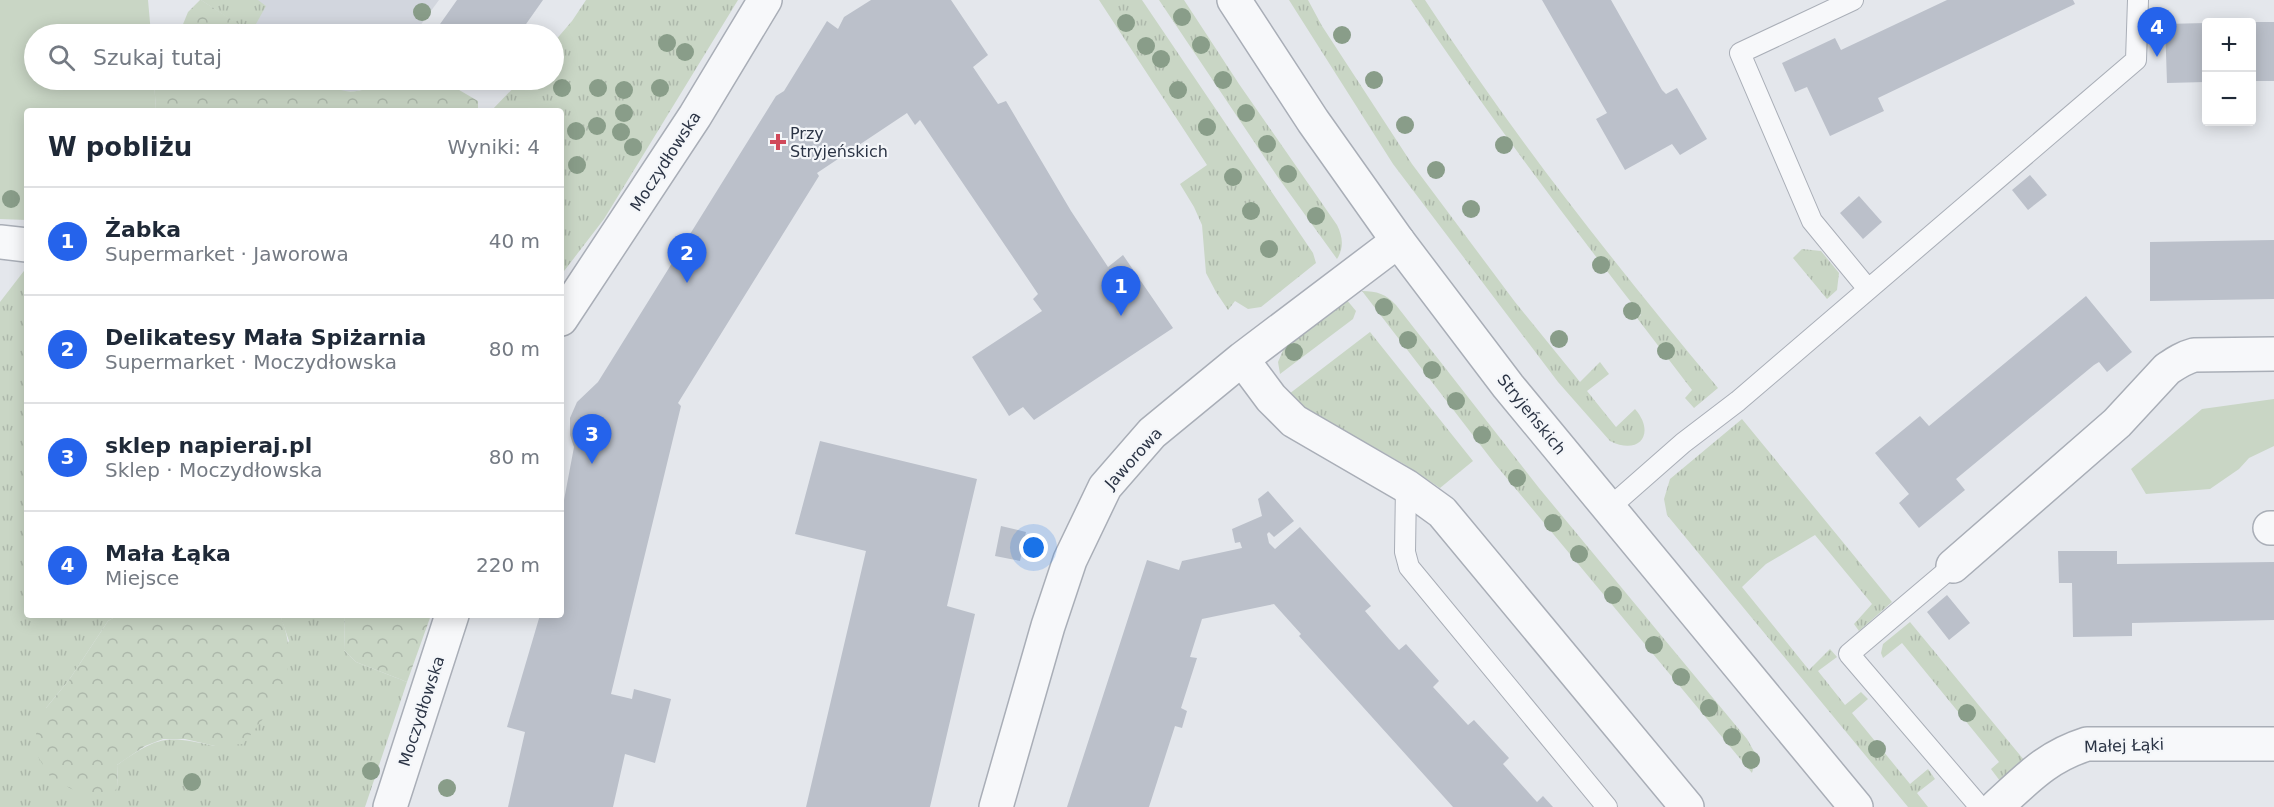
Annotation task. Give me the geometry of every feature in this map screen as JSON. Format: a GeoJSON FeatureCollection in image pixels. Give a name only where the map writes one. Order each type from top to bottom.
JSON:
{"type":"FeatureCollection","features":[{"type":"Feature","properties":{"kind":"street","name":"Moczydłowska"},"geometry":{"type":"LineString","coordinates":[[564,314],[695,116],[765,0]]}},
{"type":"Feature","properties":{"kind":"street","name":"Stryjeńskich"},"geometry":{"type":"LineString","coordinates":[[1234,0],[1313,121],[1398,241],[1508,386],[1856,807]]}},
{"type":"Feature","properties":{"kind":"street","name":"Jaworowa"},"geometry":{"type":"LineString","coordinates":[[996,807],[1048,626],[1070,560],[1099,496],[1152,433],[1242,359],[1398,241]]}},
{"type":"Feature","properties":{"kind":"street"},"geometry":{"type":"LineString","coordinates":[[0,242],[24,245]]}},
{"type":"Feature","properties":{"kind":"street"},"geometry":{"type":"LineString","coordinates":[[1953,566],[2117,423],[2167,369],[2177,362],[2194,355],[2274,354]]}},
{"type":"Feature","properties":{"kind":"street"},"geometry":{"type":"LineString","coordinates":[[1242,359],[1271,398],[1294,421],[1406,486],[1442,512],[1687,807]]}},
{"type":"Feature","properties":{"kind":"street","name":"Moczydłowska"},"geometry":{"type":"LineString","coordinates":[[390,807],[451,618]]}},
{"type":"Feature","properties":{"kind":"street","name":"Małej Łąki"},"geometry":{"type":"LineString","coordinates":[[1996,807],[2050,759],[2067,750],[2087,744],[2274,744]]}},
{"type":"Feature","properties":{"kind":"lane"},"geometry":{"type":"LineString","coordinates":[[1853,0],[1740,53],[1812,221],[1868,289]]}},
{"type":"Feature","properties":{"kind":"lane"},"geometry":{"type":"LineString","coordinates":[[1609,508],[1683,443],[1738,401],[2136,60],[2138,0]]}},
{"type":"Feature","properties":{"kind":"lane"},"geometry":{"type":"LineString","coordinates":[[1406,486],[1405,540],[1409,567],[1607,807]]}},
{"type":"Feature","properties":{"kind":"lane"},"geometry":{"type":"LineString","coordinates":[[1953,566],[1849,654],[1980,807]]}},
{"type":"Feature","properties":{"kind":"shaded area"},"geometry":{"type":"Polygon","coordinates":[[[201,0],[439,0],[421,24],[238,24],[201,0]]]}},
{"type":"Feature","properties":{"kind":"green space"},"geometry":{"type":"Polygon","coordinates":[[[0,0],[148,0],[150,24],[24,24],[24,90],[155,90],[156,108],[24,108],[24,220],[0,219],[0,0]]]}},
{"type":"Feature","properties":{"kind":"green space"},"geometry":{"type":"Polygon","coordinates":[[[201,0],[258,0],[266,6],[256,24],[237,24],[201,0]]]}},
{"type":"Feature","properties":{"kind":"green space"},"geometry":{"type":"Polygon","coordinates":[[[201,0],[238,24],[183,24],[188,12],[201,0]]]}},
{"type":"Feature","properties":{"kind":"green space"},"geometry":{"type":"Polygon","coordinates":[[[586,0],[738,0],[604,219],[564,271],[564,108],[494,108],[511,90],[564,90],[564,30],[586,0]]]}},
{"type":"Feature","properties":{"kind":"green space"},"geometry":{"type":"Polygon","coordinates":[[[1099,0],[1142,0],[1313,253],[1316,263],[1261,307],[1248,309],[1235,301],[1228,310],[1216,292],[1206,273],[1202,225],[1180,184],[1207,165],[1099,0]]]}},
{"type":"Feature","properties":{"kind":"green space"},"geometry":{"type":"Polygon","coordinates":[[[1159,0],[1184,0],[1337,225],[1342,242],[1337,259],[1277,176],[1159,0]]]}},
{"type":"Feature","properties":{"kind":"green space"},"geometry":{"type":"Polygon","coordinates":[[[1289,0],[1308,0],[1322,26],[1412,164],[1515,302],[1580,382],[1600,362],[1609,374],[1587,391],[1616,427],[1635,409],[1644,426],[1642,440],[1637,444],[1621,445],[1610,441],[1558,382],[1393,164],[1289,0]]]}},
{"type":"Feature","properties":{"kind":"green space"},"geometry":{"type":"Polygon","coordinates":[[[1411,0],[1425,0],[1529,150],[1641,294],[1718,388],[1694,408],[1685,398],[1692,390],[1637,318],[1641,315],[1466,81],[1411,0]]]}},
{"type":"Feature","properties":{"kind":"green space"},"geometry":{"type":"Polygon","coordinates":[[[155,90],[459,90],[478,101],[478,108],[156,108],[155,90]]]}},
{"type":"Feature","properties":{"kind":"green space"},"geometry":{"type":"Polygon","coordinates":[[[1802,249],[1821,251],[1839,273],[1837,290],[1827,299],[1793,258],[1802,249]]]}},
{"type":"Feature","properties":{"kind":"green space"},"geometry":{"type":"Polygon","coordinates":[[[24,271],[24,618],[113,618],[108,621],[69,680],[46,708],[118,787],[117,765],[153,743],[163,740],[184,740],[215,746],[289,641],[281,618],[345,618],[344,650],[356,662],[407,682],[365,807],[0,807],[0,302],[24,271]]]}},
{"type":"Feature","properties":{"kind":"green space"},"geometry":{"type":"Polygon","coordinates":[[[1362,291],[1381,294],[1396,305],[1539,488],[1747,739],[1756,755],[1752,773],[1495,464],[1362,291]]]}},
{"type":"Feature","properties":{"kind":"green space"},"geometry":{"type":"Polygon","coordinates":[[[1346,299],[1356,311],[1353,319],[1280,374],[1278,362],[1284,348],[1346,299]]]}},
{"type":"Feature","properties":{"kind":"green space"},"geometry":{"type":"Polygon","coordinates":[[[1370,332],[1473,461],[1440,488],[1404,464],[1309,411],[1289,394],[1370,332]]]}},
{"type":"Feature","properties":{"kind":"green space"},"geometry":{"type":"Polygon","coordinates":[[[2274,399],[2274,446],[2249,458],[2239,469],[2210,489],[2146,494],[2131,469],[2202,409],[2274,399]]]}},
{"type":"Feature","properties":{"kind":"green space"},"geometry":{"type":"Polygon","coordinates":[[[1742,419],[1892,602],[1859,631],[1854,624],[1872,604],[1815,535],[1766,564],[1742,587],[1809,670],[1830,649],[1837,657],[1818,671],[1845,705],[1861,692],[1868,699],[1852,713],[1910,784],[1928,769],[1935,779],[1917,793],[1928,807],[1908,807],[1667,515],[1664,499],[1670,479],[1742,419]]]}},
{"type":"Feature","properties":{"kind":"green space"},"geometry":{"type":"Polygon","coordinates":[[[113,618],[281,618],[289,653],[283,685],[276,700],[243,744],[215,746],[185,739],[163,739],[145,746],[117,765],[118,787],[110,796],[79,793],[51,778],[37,755],[36,729],[46,708],[69,680],[108,621],[113,618]]]}},
{"type":"Feature","properties":{"kind":"green space"},"geometry":{"type":"Polygon","coordinates":[[[345,618],[430,618],[407,682],[356,662],[344,650],[345,618]]]}},
{"type":"Feature","properties":{"kind":"green space"},"geometry":{"type":"Polygon","coordinates":[[[1910,622],[2024,760],[2000,781],[1991,769],[1999,762],[1902,643],[1883,658],[1881,653],[1883,644],[1910,622]]]}},
{"type":"Feature","properties":{"kind":"building"},"geometry":{"type":"Polygon","coordinates":[[[457,0],[543,0],[526,24],[440,24],[457,0]]]}},
{"type":"Feature","properties":{"kind":"building"},"geometry":{"type":"Polygon","coordinates":[[[871,0],[951,0],[988,55],[973,67],[998,104],[1006,101],[1071,211],[1108,267],[1123,255],[1173,328],[1034,420],[1023,407],[1009,416],[972,357],[1042,311],[1033,299],[1038,294],[920,120],[915,125],[907,113],[817,173],[819,176],[678,403],[681,406],[611,694],[632,699],[634,689],[671,699],[655,763],[625,754],[613,807],[508,807],[525,732],[507,727],[539,618],[564,618],[564,500],[574,447],[570,435],[570,418],[577,402],[598,382],[776,96],[784,91],[827,21],[838,29],[844,17],[871,0]]]}},
{"type":"Feature","properties":{"kind":"building"},"geometry":{"type":"Polygon","coordinates":[[[1542,0],[1611,0],[1662,90],[1666,94],[1677,88],[1707,139],[1680,155],[1672,144],[1625,170],[1596,119],[1607,113],[1542,0]]]}},
{"type":"Feature","properties":{"kind":"building"},"geometry":{"type":"Polygon","coordinates":[[[1947,0],[2073,0],[2075,4],[1878,98],[1884,111],[1830,136],[1807,87],[1795,92],[1782,63],[1835,38],[1841,50],[1947,0]]]}},
{"type":"Feature","properties":{"kind":"building"},"geometry":{"type":"Polygon","coordinates":[[[2256,22],[2274,22],[2274,81],[2256,81],[2256,22]]]}},
{"type":"Feature","properties":{"kind":"building"},"geometry":{"type":"Polygon","coordinates":[[[2202,23],[2202,82],[2167,83],[2165,24],[2202,23]]]}},
{"type":"Feature","properties":{"kind":"building"},"geometry":{"type":"Polygon","coordinates":[[[2030,175],[2047,195],[2028,210],[2012,190],[2030,175]]]}},
{"type":"Feature","properties":{"kind":"building"},"geometry":{"type":"Polygon","coordinates":[[[1859,196],[1882,222],[1863,239],[1840,213],[1859,196]]]}},
{"type":"Feature","properties":{"kind":"building"},"geometry":{"type":"Polygon","coordinates":[[[2274,240],[2274,299],[2150,301],[2150,242],[2274,240]]]}},
{"type":"Feature","properties":{"kind":"building"},"geometry":{"type":"Polygon","coordinates":[[[2086,296],[2132,352],[2107,372],[2099,362],[2094,365],[1956,479],[1965,490],[1919,528],[1899,503],[1909,494],[1875,453],[1920,416],[1929,426],[2086,296]]]}},
{"type":"Feature","properties":{"kind":"building"},"geometry":{"type":"Polygon","coordinates":[[[820,441],[977,479],[947,606],[975,614],[930,807],[806,807],[866,551],[795,534],[820,441]]]}},
{"type":"Feature","properties":{"kind":"building"},"geometry":{"type":"Polygon","coordinates":[[[1268,491],[1294,521],[1274,537],[1269,532],[1267,534],[1269,543],[1275,549],[1300,527],[1371,606],[1365,611],[1399,650],[1406,644],[1439,681],[1433,687],[1468,725],[1474,720],[1509,758],[1503,764],[1537,802],[1543,796],[1553,807],[1453,807],[1299,636],[1301,634],[1274,604],[1202,619],[1190,657],[1197,658],[1181,708],[1187,711],[1182,728],[1175,726],[1149,807],[1067,807],[1147,560],[1179,570],[1182,561],[1242,548],[1240,542],[1235,543],[1232,529],[1262,516],[1258,499],[1268,491]]]}},
{"type":"Feature","properties":{"kind":"building"},"geometry":{"type":"Polygon","coordinates":[[[1001,526],[1026,532],[1020,561],[995,556],[1001,526]]]}},
{"type":"Feature","properties":{"kind":"building"},"geometry":{"type":"Polygon","coordinates":[[[2058,551],[2117,551],[2117,564],[2274,562],[2274,620],[2132,623],[2132,636],[2073,637],[2072,583],[2059,583],[2058,551]]]}},
{"type":"Feature","properties":{"kind":"building"},"geometry":{"type":"Polygon","coordinates":[[[1947,595],[1970,623],[1949,640],[1927,612],[1947,595]]]}},
{"type":"Feature","properties":{"kind":"place","name":"Mała Łąka"},"geometry":{"type":"Point","coordinates":[2157,57]}},
{"type":"Feature","properties":{"kind":"place","name":"Przy Stryjeńskich"},"geometry":{"type":"Point","coordinates":[778,142]}},
{"type":"Feature","properties":{"kind":"place","name":"Delikatesy Mała Spiżarnia"},"geometry":{"type":"Point","coordinates":[687,283]}},
{"type":"Feature","properties":{"kind":"place","name":"Żabka"},"geometry":{"type":"Point","coordinates":[1121,316]}},
{"type":"Feature","properties":{"kind":"place","name":"sklep napieraj.pl"},"geometry":{"type":"Point","coordinates":[592,464]}}]}
